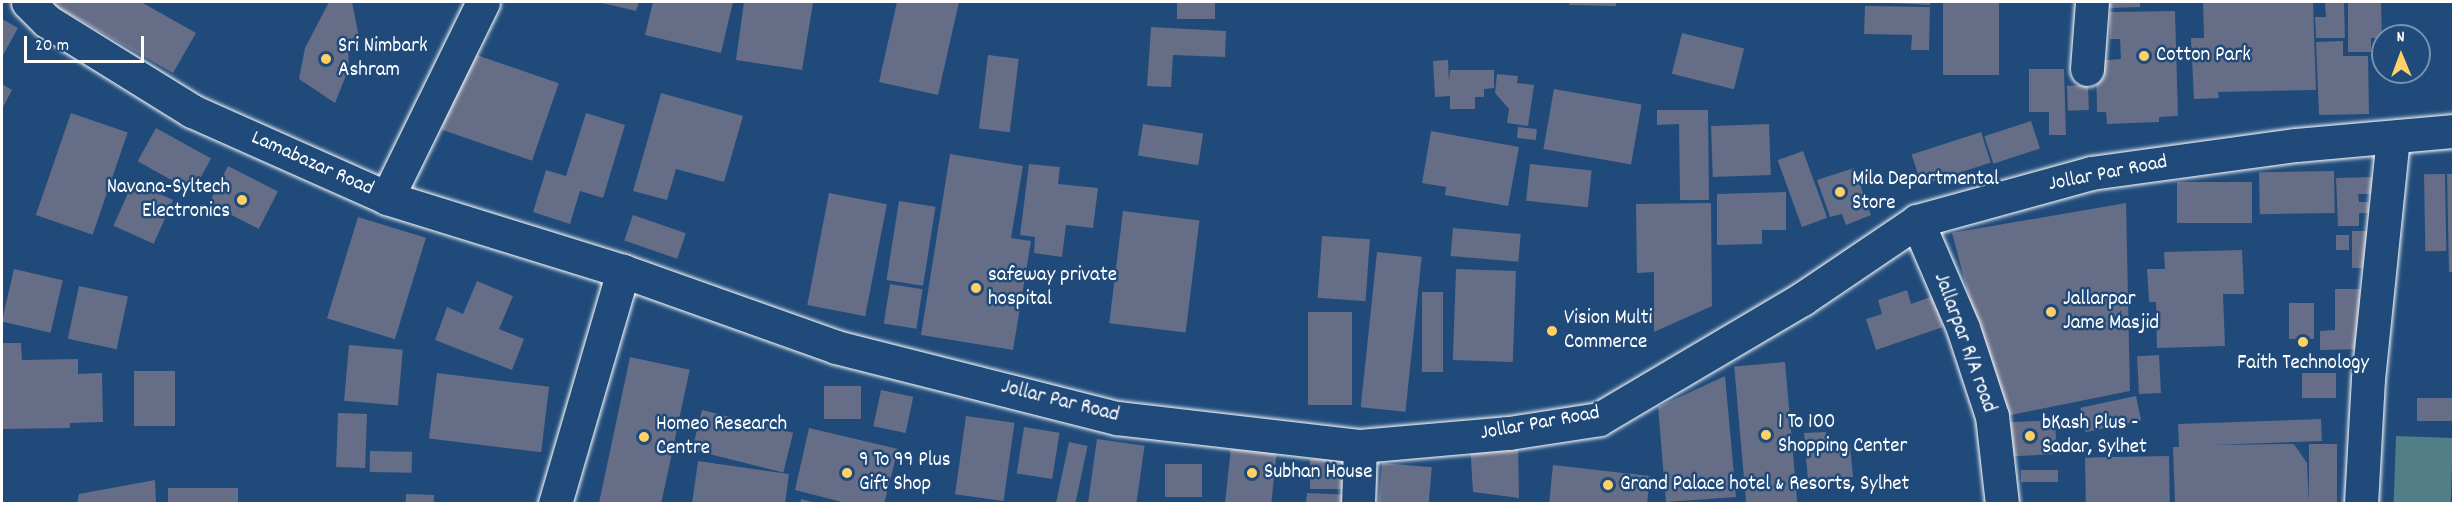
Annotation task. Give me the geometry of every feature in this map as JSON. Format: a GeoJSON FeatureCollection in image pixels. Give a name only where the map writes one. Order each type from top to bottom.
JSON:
{"type":"FeatureCollection","features":[{"type":"Feature","properties":{"kind":"street","name":"Lamabazar Road"},"geometry":{"type":"LineString","coordinates":[[28,2],[47,21],[192,111],[387,198],[623,271]]}},
{"type":"Feature","properties":{"kind":"street"},"geometry":{"type":"LineString","coordinates":[[387,198],[483,2]]}},
{"type":"Feature","properties":{"kind":"street"},"geometry":{"type":"LineString","coordinates":[[2087,69],[2092,2]]}},
{"type":"Feature","properties":{"kind":"street","name":"Jollar Par Road"},"geometry":{"type":"LineString","coordinates":[[623,271],[836,347],[1117,418],[1360,446],[1509,433],[1599,419],[1802,299],[1917,221],[2091,173],[2296,145],[2454,131]]}},
{"type":"Feature","properties":{"kind":"street"},"geometry":{"type":"LineString","coordinates":[[2361,504],[2368,379],[2393,138]]}},
{"type":"Feature","properties":{"kind":"street","name":"Jallarpar R/A road"},"geometry":{"type":"LineString","coordinates":[[1917,221],[1964,328],[1992,416],[2002,504]]}},
{"type":"Feature","properties":{"kind":"street"},"geometry":{"type":"LineString","coordinates":[[555,504],[623,271]]}},
{"type":"Feature","properties":{"kind":"street"},"geometry":{"type":"LineString","coordinates":[[1358,504],[1360,446]]}},
{"type":"Feature","properties":{"kind":"green space"},"geometry":{"type":"Polygon","coordinates":[[[2396,436],[2453,438],[2451,504],[2394,503],[2396,436]]]}},
{"type":"Feature","properties":{"kind":"building"},"geometry":{"type":"Polygon","coordinates":[[[48,2],[141,2],[196,33],[173,73],[48,2]]]}},
{"type":"Feature","properties":{"kind":"building","name":"Sri Nimbark Ashram"},"geometry":{"type":"Polygon","coordinates":[[[329,2],[352,2],[359,37],[348,50],[349,68],[335,103],[299,79],[305,48],[329,2]]]}},
{"type":"Feature","properties":{"kind":"building"},"geometry":{"type":"Polygon","coordinates":[[[598,2],[639,2],[636,11],[598,2]]]}},
{"type":"Feature","properties":{"kind":"building"},"geometry":{"type":"Polygon","coordinates":[[[653,2],[733,2],[721,53],[645,35],[653,2]]]}},
{"type":"Feature","properties":{"kind":"building"},"geometry":{"type":"Polygon","coordinates":[[[744,2],[813,3],[802,70],[736,60],[744,2]]]}},
{"type":"Feature","properties":{"kind":"building"},"geometry":{"type":"Polygon","coordinates":[[[897,2],[959,2],[938,95],[879,82],[897,2]]]}},
{"type":"Feature","properties":{"kind":"building"},"geometry":{"type":"Polygon","coordinates":[[[1177,2],[1215,2],[1215,19],[1177,19],[1177,2]]]}},
{"type":"Feature","properties":{"kind":"building"},"geometry":{"type":"Polygon","coordinates":[[[1570,2],[1616,2],[1616,6],[1569,5],[1570,2]]]}},
{"type":"Feature","properties":{"kind":"building"},"geometry":{"type":"Polygon","coordinates":[[[1890,2],[1931,2],[1930,5],[1890,2]]]}},
{"type":"Feature","properties":{"kind":"building"},"geometry":{"type":"Polygon","coordinates":[[[1943,2],[1999,2],[1999,75],[1943,75],[1943,2]]]}},
{"type":"Feature","properties":{"kind":"building"},"geometry":{"type":"Polygon","coordinates":[[[2108,2],[2140,2],[2140,7],[2108,8],[2108,2]]]}},
{"type":"Feature","properties":{"kind":"building"},"geometry":{"type":"Polygon","coordinates":[[[2203,2],[2313,2],[2316,90],[2218,92],[2219,98],[2194,99],[2191,38],[2204,38],[2203,2]]]}},
{"type":"Feature","properties":{"kind":"building"},"geometry":{"type":"Polygon","coordinates":[[[2344,2],[2345,38],[2316,38],[2315,17],[2326,17],[2325,3],[2344,2]]]}},
{"type":"Feature","properties":{"kind":"building"},"geometry":{"type":"Polygon","coordinates":[[[2348,2],[2381,2],[2382,24],[2371,24],[2371,52],[2348,52],[2348,2]]]}},
{"type":"Feature","properties":{"kind":"building"},"geometry":{"type":"Polygon","coordinates":[[[1865,6],[1930,7],[1929,50],[1911,50],[1912,35],[1864,34],[1865,6]]]}},
{"type":"Feature","properties":{"kind":"building"},"geometry":{"type":"Polygon","coordinates":[[[2175,11],[2178,116],[2159,117],[2159,122],[2107,124],[2106,112],[2097,112],[2096,61],[2121,59],[2120,39],[2110,39],[2110,12],[2175,11]]]}},
{"type":"Feature","properties":{"kind":"building"},"geometry":{"type":"Polygon","coordinates":[[[2,19],[18,28],[2,57],[2,19]]]}},
{"type":"Feature","properties":{"kind":"building"},"geometry":{"type":"Polygon","coordinates":[[[1151,27],[1226,31],[1225,57],[1173,55],[1171,87],[1147,86],[1151,27]]]}},
{"type":"Feature","properties":{"kind":"building"},"geometry":{"type":"Polygon","coordinates":[[[1682,33],[1744,48],[1734,89],[1672,74],[1682,33]]]}},
{"type":"Feature","properties":{"kind":"building"},"geometry":{"type":"Polygon","coordinates":[[[2343,41],[2343,56],[2368,56],[2369,114],[2319,115],[2316,42],[2343,41]]]}},
{"type":"Feature","properties":{"kind":"building"},"geometry":{"type":"Polygon","coordinates":[[[468,52],[559,83],[532,161],[441,130],[468,52]]]}},
{"type":"Feature","properties":{"kind":"building"},"geometry":{"type":"Polygon","coordinates":[[[988,55],[1019,59],[1010,132],[979,128],[988,55]]]}},
{"type":"Feature","properties":{"kind":"building"},"geometry":{"type":"Polygon","coordinates":[[[1448,60],[1449,81],[1450,70],[1494,70],[1494,88],[1484,89],[1484,97],[1475,97],[1475,109],[1450,109],[1450,96],[1435,97],[1433,61],[1448,60]]]}},
{"type":"Feature","properties":{"kind":"building"},"geometry":{"type":"Polygon","coordinates":[[[2029,69],[2064,69],[2066,135],[2049,135],[2049,112],[2029,112],[2029,69]]]}},
{"type":"Feature","properties":{"kind":"building"},"geometry":{"type":"Polygon","coordinates":[[[1497,74],[1518,76],[1517,83],[1534,85],[1528,126],[1507,123],[1509,109],[1495,93],[1497,74]]]}},
{"type":"Feature","properties":{"kind":"building"},"geometry":{"type":"Polygon","coordinates":[[[2,84],[12,90],[2,109],[2,84]]]}},
{"type":"Feature","properties":{"kind":"building"},"geometry":{"type":"Polygon","coordinates":[[[2088,85],[2089,110],[2068,111],[2067,86],[2088,85]]]}},
{"type":"Feature","properties":{"kind":"building"},"geometry":{"type":"Polygon","coordinates":[[[1554,89],[1642,104],[1631,165],[1543,149],[1554,89]]]}},
{"type":"Feature","properties":{"kind":"building"},"geometry":{"type":"Polygon","coordinates":[[[661,93],[743,116],[724,182],[676,169],[667,200],[633,191],[661,93]]]}},
{"type":"Feature","properties":{"kind":"building"},"geometry":{"type":"Polygon","coordinates":[[[1657,110],[1708,110],[1709,200],[1680,200],[1679,124],[1657,125],[1657,110]]]}},
{"type":"Feature","properties":{"kind":"building"},"geometry":{"type":"Polygon","coordinates":[[[71,113],[128,133],[93,235],[36,215],[71,113]]]}},
{"type":"Feature","properties":{"kind":"building"},"geometry":{"type":"Polygon","coordinates":[[[586,113],[625,125],[603,198],[580,191],[570,224],[533,212],[546,170],[566,176],[586,113]]]}},
{"type":"Feature","properties":{"kind":"building"},"geometry":{"type":"Polygon","coordinates":[[[2031,121],[2040,149],[1993,164],[1984,136],[2031,121]]]}},
{"type":"Feature","properties":{"kind":"building"},"geometry":{"type":"Polygon","coordinates":[[[1143,124],[1203,134],[1198,165],[1138,156],[1143,124]]]}},
{"type":"Feature","properties":{"kind":"building"},"geometry":{"type":"Polygon","coordinates":[[[1769,124],[1771,175],[1713,177],[1711,126],[1769,124]]]}},
{"type":"Feature","properties":{"kind":"building"},"geometry":{"type":"Polygon","coordinates":[[[1518,127],[1537,129],[1536,140],[1517,138],[1518,127]]]}},
{"type":"Feature","properties":{"kind":"building"},"geometry":{"type":"Polygon","coordinates":[[[156,128],[211,159],[193,192],[138,161],[156,128]]]}},
{"type":"Feature","properties":{"kind":"building"},"geometry":{"type":"Polygon","coordinates":[[[1431,131],[1519,147],[1508,206],[1445,195],[1446,187],[1422,183],[1431,131]]]}},
{"type":"Feature","properties":{"kind":"building"},"geometry":{"type":"Polygon","coordinates":[[[1981,132],[1991,162],[1921,185],[1912,155],[1981,132]]]}},
{"type":"Feature","properties":{"kind":"building"},"geometry":{"type":"Polygon","coordinates":[[[1803,151],[1827,218],[1802,227],[1778,160],[1803,151]]]}},
{"type":"Feature","properties":{"kind":"building","name":"safeway private hospital"},"geometry":{"type":"Polygon","coordinates":[[[950,154],[1023,166],[1011,238],[1031,241],[1013,350],[921,335],[950,154]]]}},
{"type":"Feature","properties":{"kind":"building"},"geometry":{"type":"Polygon","coordinates":[[[1029,164],[1060,167],[1058,184],[1098,188],[1093,228],[1066,225],[1062,257],[1034,253],[1035,237],[1020,235],[1029,164]]]}},
{"type":"Feature","properties":{"kind":"building"},"geometry":{"type":"Polygon","coordinates":[[[1530,164],[1592,170],[1588,207],[1526,201],[1530,164]]]}},
{"type":"Feature","properties":{"kind":"building"},"geometry":{"type":"Polygon","coordinates":[[[228,166],[278,191],[259,229],[209,203],[228,166]]]}},
{"type":"Feature","properties":{"kind":"building"},"geometry":{"type":"Polygon","coordinates":[[[1854,168],[1871,215],[1846,225],[1842,214],[1830,217],[1817,180],[1854,168]]]}},
{"type":"Feature","properties":{"kind":"building"},"geometry":{"type":"Polygon","coordinates":[[[2334,171],[2335,213],[2260,214],[2259,172],[2334,171]]]}},
{"type":"Feature","properties":{"kind":"building"},"geometry":{"type":"Polygon","coordinates":[[[2424,174],[2445,174],[2446,251],[2425,251],[2424,174]]]}},
{"type":"Feature","properties":{"kind":"building"},"geometry":{"type":"Polygon","coordinates":[[[2447,174],[2454,174],[2454,272],[2449,272],[2447,174]]]}},
{"type":"Feature","properties":{"kind":"building"},"geometry":{"type":"Polygon","coordinates":[[[2373,177],[2374,194],[2358,194],[2359,202],[2368,202],[2369,213],[2359,213],[2359,226],[2338,226],[2336,178],[2373,177]]]}},
{"type":"Feature","properties":{"kind":"building"},"geometry":{"type":"Polygon","coordinates":[[[133,182],[173,200],[154,244],[113,226],[133,182]]]}},
{"type":"Feature","properties":{"kind":"building"},"geometry":{"type":"Polygon","coordinates":[[[2177,182],[2252,182],[2252,223],[2177,223],[2177,182]]]}},
{"type":"Feature","properties":{"kind":"building"},"geometry":{"type":"Polygon","coordinates":[[[1786,192],[1786,230],[1762,230],[1762,244],[1717,245],[1717,194],[1786,192]]]}},
{"type":"Feature","properties":{"kind":"building"},"geometry":{"type":"Polygon","coordinates":[[[829,193],[887,204],[865,316],[807,305],[829,193]]]}},
{"type":"Feature","properties":{"kind":"building"},"geometry":{"type":"Polygon","coordinates":[[[899,201],[936,207],[923,286],[886,280],[899,201]]]}},
{"type":"Feature","properties":{"kind":"building"},"geometry":{"type":"Polygon","coordinates":[[[1711,203],[1712,306],[1654,332],[1654,272],[1637,273],[1636,204],[1711,203]]]}},
{"type":"Feature","properties":{"kind":"building","name":"Jallarpar Jame Masjid"},"geometry":{"type":"Polygon","coordinates":[[[2126,203],[2130,391],[2001,417],[1952,233],[2126,203]]]}},
{"type":"Feature","properties":{"kind":"building"},"geometry":{"type":"Polygon","coordinates":[[[1123,211],[1199,220],[1186,333],[1109,323],[1123,211]]]}},
{"type":"Feature","properties":{"kind":"building"},"geometry":{"type":"Polygon","coordinates":[[[633,215],[686,233],[677,259],[624,241],[633,215]]]}},
{"type":"Feature","properties":{"kind":"building"},"geometry":{"type":"Polygon","coordinates":[[[358,217],[426,238],[395,339],[327,318],[358,217]]]}},
{"type":"Feature","properties":{"kind":"building"},"geometry":{"type":"Polygon","coordinates":[[[1453,228],[1521,234],[1518,262],[1451,256],[1453,228]]]}},
{"type":"Feature","properties":{"kind":"building"},"geometry":{"type":"Polygon","coordinates":[[[2352,231],[2370,231],[2370,268],[2352,268],[2352,231]]]}},
{"type":"Feature","properties":{"kind":"building"},"geometry":{"type":"Polygon","coordinates":[[[2336,235],[2349,235],[2349,250],[2336,250],[2336,235]]]}},
{"type":"Feature","properties":{"kind":"building"},"geometry":{"type":"Polygon","coordinates":[[[1322,236],[1370,239],[1366,301],[1318,298],[1322,236]]]}},
{"type":"Feature","properties":{"kind":"building"},"geometry":{"type":"Polygon","coordinates":[[[2242,250],[2244,294],[2223,294],[2225,346],[2157,348],[2156,302],[2149,302],[2147,269],[2165,269],[2164,252],[2242,250]]]}},
{"type":"Feature","properties":{"kind":"building"},"geometry":{"type":"Polygon","coordinates":[[[1377,252],[1422,257],[1405,412],[1361,407],[1377,252]]]}},
{"type":"Feature","properties":{"kind":"building"},"geometry":{"type":"Polygon","coordinates":[[[14,269],[63,280],[51,333],[2,322],[14,269]]]}},
{"type":"Feature","properties":{"kind":"building"},"geometry":{"type":"Polygon","coordinates":[[[1456,269],[1516,271],[1513,362],[1453,360],[1456,269]]]}},
{"type":"Feature","properties":{"kind":"building"},"geometry":{"type":"Polygon","coordinates":[[[477,281],[513,296],[499,329],[524,339],[512,370],[435,340],[447,307],[463,314],[477,281]]]}},
{"type":"Feature","properties":{"kind":"building"},"geometry":{"type":"Polygon","coordinates":[[[890,284],[923,289],[916,329],[884,324],[890,284]]]}},
{"type":"Feature","properties":{"kind":"building"},"geometry":{"type":"Polygon","coordinates":[[[79,286],[128,296],[117,349],[68,339],[79,286]]]}},
{"type":"Feature","properties":{"kind":"building"},"geometry":{"type":"Polygon","coordinates":[[[2335,289],[2360,289],[2361,349],[2320,350],[2320,331],[2335,330],[2335,289]]]}},
{"type":"Feature","properties":{"kind":"building"},"geometry":{"type":"Polygon","coordinates":[[[1907,290],[1911,304],[1933,296],[1943,327],[1876,350],[1866,319],[1882,314],[1878,300],[1907,290]]]}},
{"type":"Feature","properties":{"kind":"building"},"geometry":{"type":"Polygon","coordinates":[[[1422,292],[1443,292],[1443,372],[1422,372],[1422,292]]]}},
{"type":"Feature","properties":{"kind":"building"},"geometry":{"type":"Polygon","coordinates":[[[2289,303],[2314,303],[2314,339],[2289,339],[2289,303]]]}},
{"type":"Feature","properties":{"kind":"building"},"geometry":{"type":"Polygon","coordinates":[[[1308,312],[1352,312],[1352,405],[1308,405],[1308,312]]]}},
{"type":"Feature","properties":{"kind":"building"},"geometry":{"type":"Polygon","coordinates":[[[2,343],[21,343],[22,360],[78,359],[78,374],[102,373],[103,422],[70,423],[70,428],[2,429],[2,343]]]}},
{"type":"Feature","properties":{"kind":"building"},"geometry":{"type":"Polygon","coordinates":[[[349,345],[403,350],[398,405],[344,401],[349,345]]]}},
{"type":"Feature","properties":{"kind":"building"},"geometry":{"type":"Polygon","coordinates":[[[2159,355],[2161,393],[2139,394],[2137,356],[2159,355]]]}},
{"type":"Feature","properties":{"kind":"building","name":"Homeo Research Centre"},"geometry":{"type":"Polygon","coordinates":[[[630,357],[690,370],[661,504],[599,504],[630,357]]]}},
{"type":"Feature","properties":{"kind":"building","name":"1 To 100 Shopping Center"},"geometry":{"type":"Polygon","coordinates":[[[1785,362],[1797,504],[1746,504],[1734,366],[1785,362]]]}},
{"type":"Feature","properties":{"kind":"building"},"geometry":{"type":"Polygon","coordinates":[[[134,371],[175,371],[175,426],[134,426],[134,371]]]}},
{"type":"Feature","properties":{"kind":"building"},"geometry":{"type":"Polygon","coordinates":[[[437,373],[549,387],[541,452],[429,439],[437,373]]]}},
{"type":"Feature","properties":{"kind":"building"},"geometry":{"type":"Polygon","coordinates":[[[2302,373],[2336,373],[2336,398],[2302,398],[2302,373]]]}},
{"type":"Feature","properties":{"kind":"building"},"geometry":{"type":"Polygon","coordinates":[[[1725,376],[1736,497],[1666,502],[1658,407],[1725,376]]]}},
{"type":"Feature","properties":{"kind":"building"},"geometry":{"type":"Polygon","coordinates":[[[824,386],[861,386],[861,419],[824,419],[824,386]]]}},
{"type":"Feature","properties":{"kind":"building"},"geometry":{"type":"Polygon","coordinates":[[[881,390],[913,397],[906,433],[873,426],[881,390]]]}},
{"type":"Feature","properties":{"kind":"building"},"geometry":{"type":"Polygon","coordinates":[[[2136,396],[2141,420],[2085,432],[2080,408],[2136,396]]]}},
{"type":"Feature","properties":{"kind":"building"},"geometry":{"type":"Polygon","coordinates":[[[2417,398],[2454,398],[2454,421],[2417,421],[2417,398]]]}},
{"type":"Feature","properties":{"kind":"building"},"geometry":{"type":"Polygon","coordinates":[[[702,410],[793,433],[783,473],[692,450],[702,410]]]}},
{"type":"Feature","properties":{"kind":"building"},"geometry":{"type":"Polygon","coordinates":[[[338,413],[367,414],[365,468],[336,467],[338,413]]]}},
{"type":"Feature","properties":{"kind":"building"},"geometry":{"type":"Polygon","coordinates":[[[966,416],[1015,423],[1004,501],[955,494],[966,416]]]}},
{"type":"Feature","properties":{"kind":"building"},"geometry":{"type":"Polygon","coordinates":[[[2321,419],[2322,441],[2212,445],[2294,444],[2307,463],[2309,503],[2175,504],[2173,447],[2179,447],[2178,424],[2321,419]]]}},
{"type":"Feature","properties":{"kind":"building"},"geometry":{"type":"Polygon","coordinates":[[[2055,420],[2057,454],[2008,457],[2006,423],[2055,420]]]}},
{"type":"Feature","properties":{"kind":"building"},"geometry":{"type":"Polygon","coordinates":[[[1024,427],[1060,433],[1052,479],[1017,473],[1024,427]]]}},
{"type":"Feature","properties":{"kind":"building"},"geometry":{"type":"Polygon","coordinates":[[[809,428],[898,449],[884,504],[850,504],[795,490],[809,428]]]}},
{"type":"Feature","properties":{"kind":"building"},"geometry":{"type":"Polygon","coordinates":[[[1826,432],[1827,446],[1850,445],[1853,477],[1808,481],[1804,433],[1826,432]]]}},
{"type":"Feature","properties":{"kind":"building","name":"Subhan House"},"geometry":{"type":"Polygon","coordinates":[[[1232,437],[1278,442],[1271,504],[1225,504],[1232,437]]]}},
{"type":"Feature","properties":{"kind":"building"},"geometry":{"type":"Polygon","coordinates":[[[1097,439],[1145,446],[1136,504],[1088,504],[1097,439]]]}},
{"type":"Feature","properties":{"kind":"building"},"geometry":{"type":"Polygon","coordinates":[[[1069,442],[1088,446],[1075,504],[1056,504],[1069,442]]]}},
{"type":"Feature","properties":{"kind":"building"},"geometry":{"type":"Polygon","coordinates":[[[1470,443],[1518,445],[1519,498],[1473,492],[1470,443]]]}},
{"type":"Feature","properties":{"kind":"building"},"geometry":{"type":"Polygon","coordinates":[[[2309,444],[2337,444],[2337,504],[2309,504],[2309,444]]]}},
{"type":"Feature","properties":{"kind":"building"},"geometry":{"type":"Polygon","coordinates":[[[370,451],[412,452],[412,473],[370,472],[370,451]]]}},
{"type":"Feature","properties":{"kind":"building"},"geometry":{"type":"Polygon","coordinates":[[[2169,456],[2170,504],[2086,504],[2085,457],[2169,456]]]}},
{"type":"Feature","properties":{"kind":"building"},"geometry":{"type":"Polygon","coordinates":[[[1310,459],[1352,459],[1352,489],[1310,489],[1310,459]]]}},
{"type":"Feature","properties":{"kind":"building"},"geometry":{"type":"Polygon","coordinates":[[[698,461],[789,474],[785,504],[692,504],[698,461]]]}},
{"type":"Feature","properties":{"kind":"building"},"geometry":{"type":"Polygon","coordinates":[[[1382,463],[1432,467],[1429,504],[1378,504],[1382,463]]]}},
{"type":"Feature","properties":{"kind":"building"},"geometry":{"type":"Polygon","coordinates":[[[1165,464],[1202,464],[1202,497],[1165,497],[1165,464]]]}},
{"type":"Feature","properties":{"kind":"building"},"geometry":{"type":"Polygon","coordinates":[[[1553,465],[1650,476],[1647,504],[1549,504],[1553,465]]]}},
{"type":"Feature","properties":{"kind":"building"},"geometry":{"type":"Polygon","coordinates":[[[2021,470],[2058,470],[2058,482],[2021,482],[2021,470]]]}},
{"type":"Feature","properties":{"kind":"building"},"geometry":{"type":"Polygon","coordinates":[[[155,480],[156,504],[77,504],[79,494],[155,480]]]}},
{"type":"Feature","properties":{"kind":"building"},"geometry":{"type":"Polygon","coordinates":[[[168,488],[238,488],[238,504],[168,504],[168,488]]]}},
{"type":"Feature","properties":{"kind":"building"},"geometry":{"type":"Polygon","coordinates":[[[1307,493],[1352,495],[1352,504],[1306,504],[1307,493]]]}},
{"type":"Feature","properties":{"kind":"building"},"geometry":{"type":"Polygon","coordinates":[[[406,494],[434,495],[434,504],[406,504],[406,494]]]}},
{"type":"Feature","properties":{"kind":"building"},"geometry":{"type":"Polygon","coordinates":[[[801,499],[816,503],[816,504],[800,504],[801,499]]]}},
{"type":"Feature","properties":{"kind":"place","name":"Cotton Park"},"geometry":{"type":"Point","coordinates":[2144,56]}},
{"type":"Feature","properties":{"kind":"place","name":"Sri Nimbark Ashram"},"geometry":{"type":"Point","coordinates":[326,59]}},
{"type":"Feature","properties":{"kind":"place","name":"Mila Departmental Store"},"geometry":{"type":"Point","coordinates":[1840,192]}},
{"type":"Feature","properties":{"kind":"place","name":"Navana-Syltech Electronics"},"geometry":{"type":"Point","coordinates":[242,200]}},
{"type":"Feature","properties":{"kind":"place","name":"safeway private hospital"},"geometry":{"type":"Point","coordinates":[976,288]}},
{"type":"Feature","properties":{"kind":"place","name":"Jallarpar Jame Masjid"},"geometry":{"type":"Point","coordinates":[2051,312]}},
{"type":"Feature","properties":{"kind":"place","name":"Vision Multi Commerce"},"geometry":{"type":"Point","coordinates":[1552,331]}},
{"type":"Feature","properties":{"kind":"place","name":"Faith Technology"},"geometry":{"type":"Point","coordinates":[2303,342]}},
{"type":"Feature","properties":{"kind":"place","name":"1 To 100 Shopping Center"},"geometry":{"type":"Point","coordinates":[1766,435]}},
{"type":"Feature","properties":{"kind":"place","name":"bKash Plus - Sadar, Sylhet"},"geometry":{"type":"Point","coordinates":[2030,436]}},
{"type":"Feature","properties":{"kind":"place","name":"Homeo Research Centre"},"geometry":{"type":"Point","coordinates":[644,437]}},
{"type":"Feature","properties":{"kind":"place","name":"9 To 99 Plus Gift Shop"},"geometry":{"type":"Point","coordinates":[847,473]}},
{"type":"Feature","properties":{"kind":"place","name":"Subhan House"},"geometry":{"type":"Point","coordinates":[1252,473]}},
{"type":"Feature","properties":{"kind":"place","name":"Grand Palace hotel & Resorts, Sylhet"},"geometry":{"type":"Point","coordinates":[1608,485]}}]}
